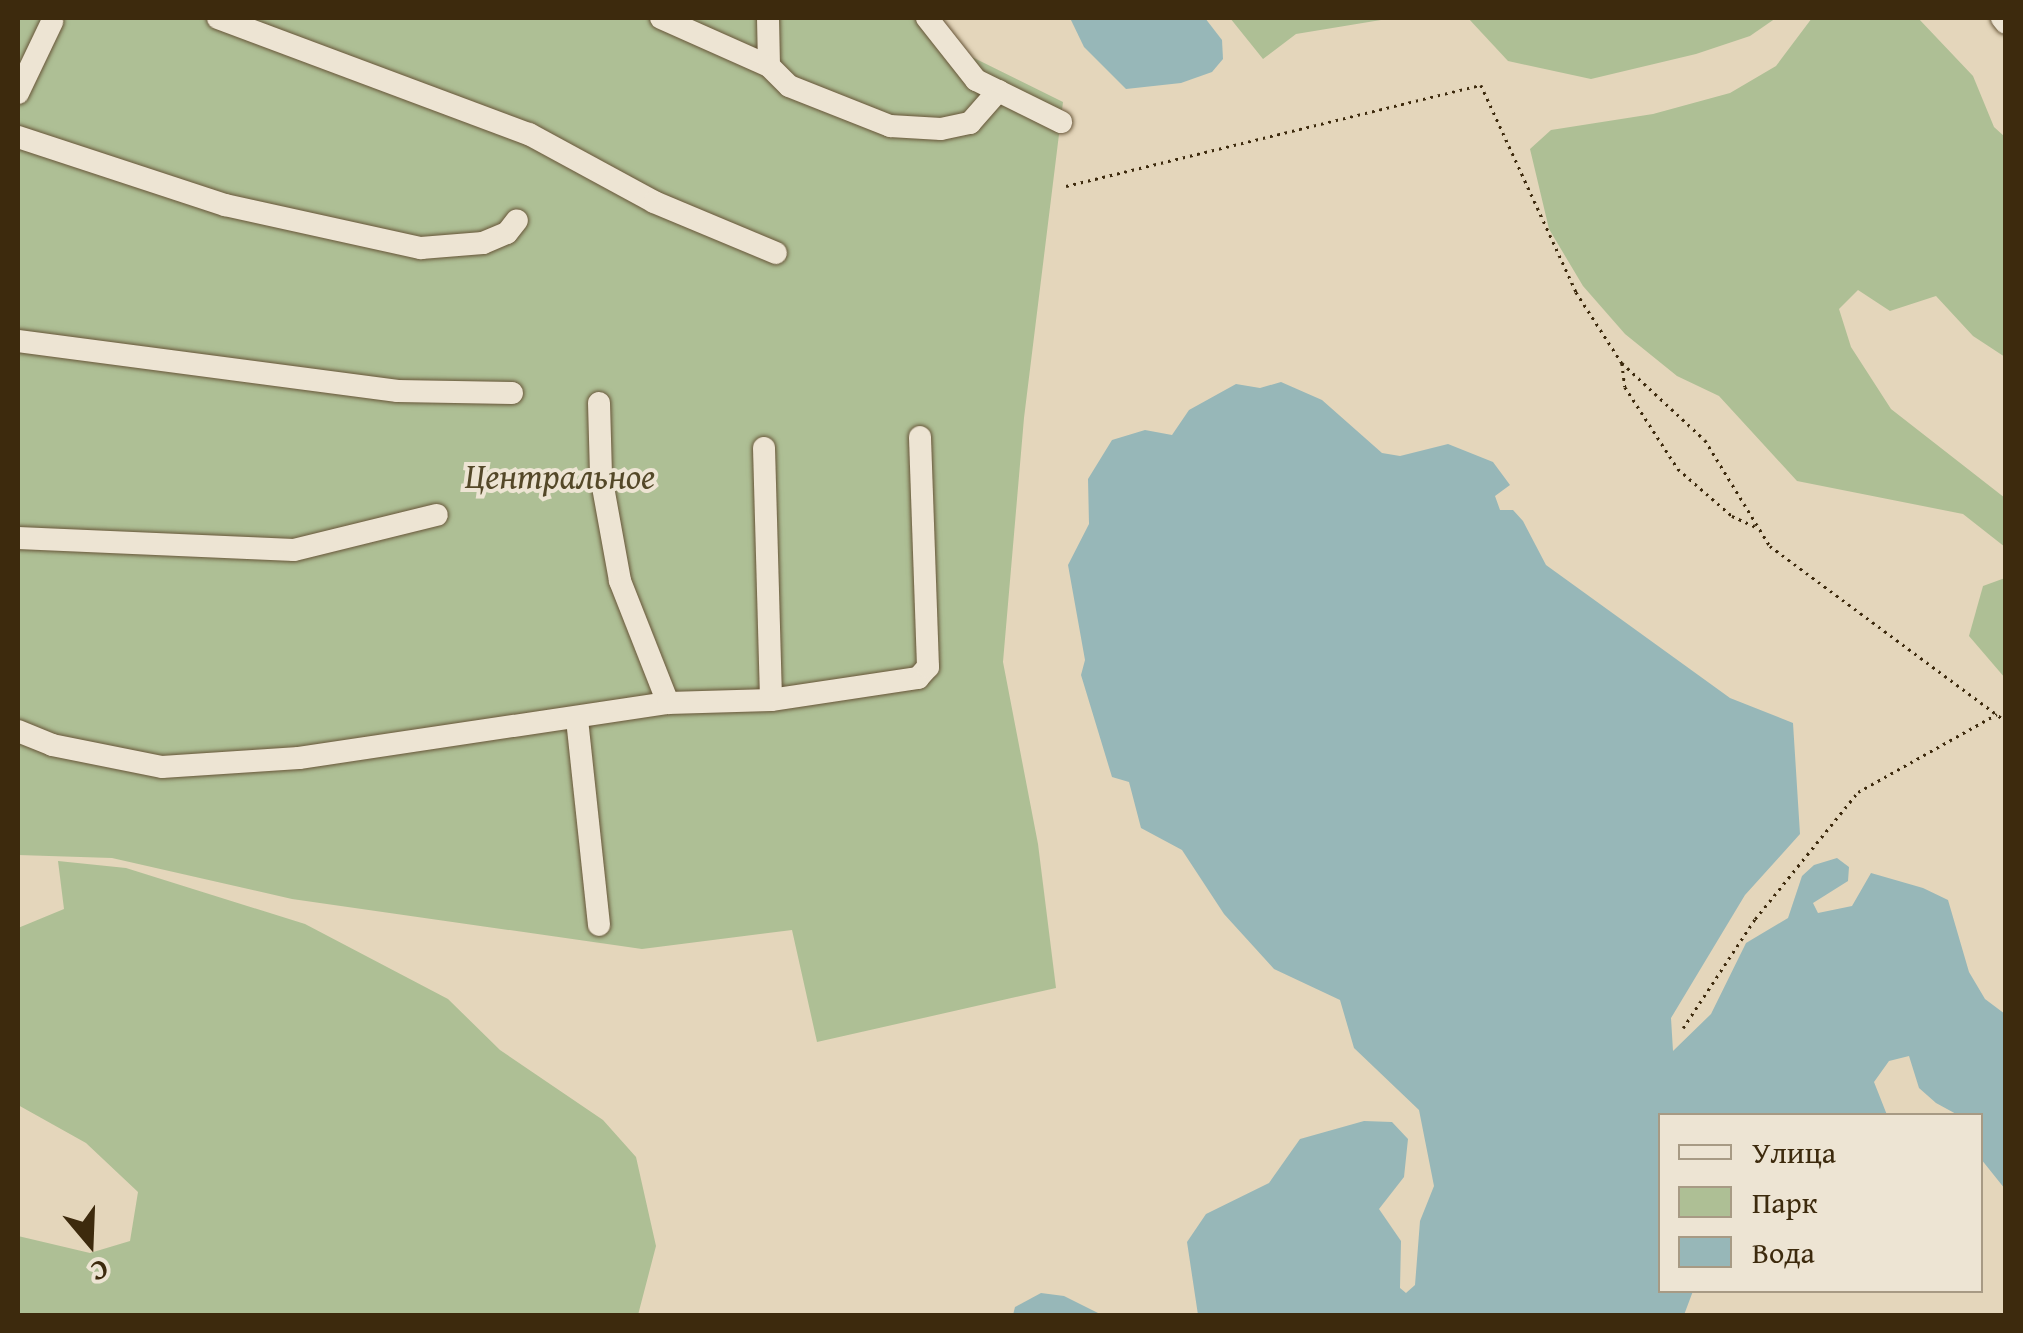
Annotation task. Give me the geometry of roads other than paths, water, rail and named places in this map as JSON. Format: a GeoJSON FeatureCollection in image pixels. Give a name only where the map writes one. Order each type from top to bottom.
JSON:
{"type":"FeatureCollection","features":[{"type":"Feature","properties":{"kind":"street"},"geometry":{"type":"LineString","coordinates":[[218,18],[528,134],[654,202],[776,253]]}},
{"type":"Feature","properties":{"kind":"street"},"geometry":{"type":"LineString","coordinates":[[662,18],[769,66],[789,86],[890,126],[941,130],[970,123],[998,91]]}},
{"type":"Feature","properties":{"kind":"street"},"geometry":{"type":"LineString","coordinates":[[768,18],[769,66]]}},
{"type":"Feature","properties":{"kind":"street"},"geometry":{"type":"LineString","coordinates":[[927,18],[976,80],[1061,122]]}},
{"type":"Feature","properties":{"kind":"street"},"geometry":{"type":"LineString","coordinates":[[18,93],[52,22]]}},
{"type":"Feature","properties":{"kind":"street"},"geometry":{"type":"LineString","coordinates":[[18,137],[225,205],[421,248],[483,243],[508,233],[517,220]]}},
{"type":"Feature","properties":{"kind":"street"},"geometry":{"type":"LineString","coordinates":[[18,341],[398,391],[512,393]]}},
{"type":"Feature","properties":{"kind":"street"},"geometry":{"type":"LineString","coordinates":[[599,403],[600,476],[620,581],[668,702]]}},
{"type":"Feature","properties":{"kind":"street"},"geometry":{"type":"LineString","coordinates":[[18,730],[52,745],[162,767],[299,758],[577,720],[668,702],[771,700],[918,678],[928,667],[920,437]]}},
{"type":"Feature","properties":{"kind":"street"},"geometry":{"type":"LineString","coordinates":[[764,448],[771,700]]}},
{"type":"Feature","properties":{"kind":"street"},"geometry":{"type":"LineString","coordinates":[[18,538],[294,550],[437,515]]}},
{"type":"Feature","properties":{"kind":"street"},"geometry":{"type":"LineString","coordinates":[[577,720],[599,925]]}},
{"type":"Feature","properties":{"kind":"water"},"geometry":{"type":"Polygon","coordinates":[[[1070,18],[1205,18],[1222,40],[1223,59],[1212,72],[1181,83],[1126,89],[1084,47],[1070,18]]]}},
{"type":"Feature","properties":{"kind":"water"},"geometry":{"type":"Polygon","coordinates":[[[1281,382],[1322,400],[1382,453],[1400,456],[1448,444],[1493,462],[1510,485],[1495,496],[1500,510],[1513,510],[1523,521],[1546,565],[1730,698],[1793,723],[1800,834],[1745,895],[1671,1018],[1673,1051],[1711,1014],[1746,943],[1788,918],[1802,876],[1814,865],[1837,858],[1849,867],[1848,881],[1813,903],[1818,913],[1852,906],[1871,873],[1923,888],[1948,900],[1969,972],[1985,999],[2005,1014],[2005,1189],[1983,1162],[1983,1113],[1954,1113],[1936,1103],[1919,1088],[1909,1056],[1889,1061],[1874,1082],[1886,1113],[1658,1113],[1658,1293],[1692,1293],[1684,1315],[1198,1315],[1187,1242],[1206,1214],[1269,1183],[1300,1139],[1364,1121],[1392,1122],[1408,1139],[1404,1177],[1379,1209],[1401,1241],[1400,1288],[1406,1293],[1415,1285],[1420,1221],[1434,1186],[1419,1110],[1354,1048],[1340,1000],[1274,969],[1224,914],[1182,850],[1141,828],[1129,782],[1112,777],[1081,675],[1085,660],[1068,565],[1089,524],[1088,479],[1112,440],[1145,430],[1172,435],[1189,410],[1236,384],[1260,388],[1281,382]]]}},
{"type":"Feature","properties":{"kind":"water"},"geometry":{"type":"Polygon","coordinates":[[[1041,1293],[1064,1296],[1102,1315],[1013,1315],[1015,1307],[1041,1293]]]}},
{"type":"Feature","properties":{"kind":"park label","name":"Центральное"},"geometry":{"type":"Point","coordinates":[560,476]}}]}
